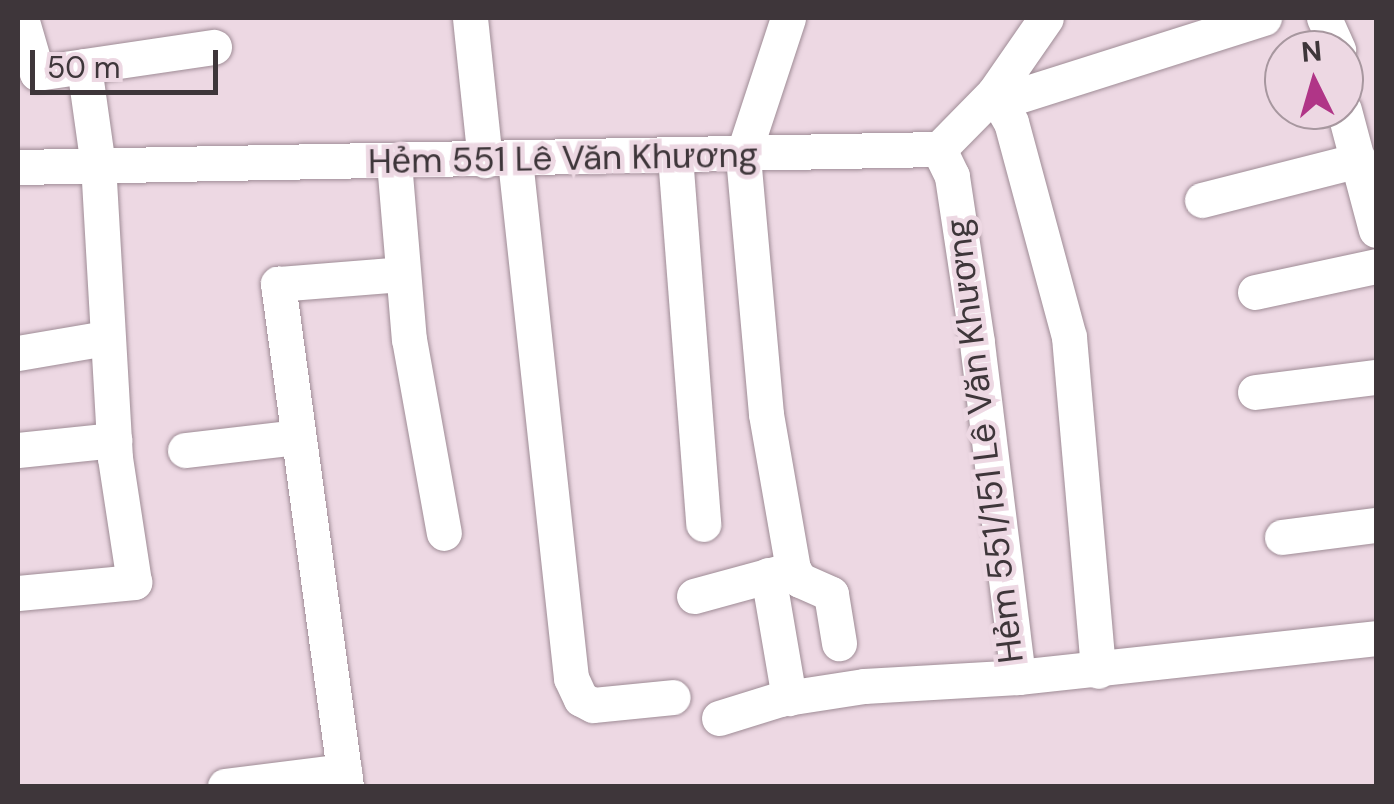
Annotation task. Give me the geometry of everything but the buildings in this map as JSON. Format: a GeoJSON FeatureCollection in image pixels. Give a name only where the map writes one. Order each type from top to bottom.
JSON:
{"type":"FeatureCollection","features":[{"type":"Feature","properties":{"kind":"street"},"geometry":{"type":"LineString","coordinates":[[21,18],[37,73],[214,48]]}},
{"type":"Feature","properties":{"kind":"street"},"geometry":{"type":"LineString","coordinates":[[470,18],[500,160],[572,678],[582,699],[594,705],[673,698]]}},
{"type":"Feature","properties":{"kind":"street"},"geometry":{"type":"LineString","coordinates":[[788,18],[743,154],[789,698]]}},
{"type":"Feature","properties":{"kind":"street"},"geometry":{"type":"LineString","coordinates":[[939,150],[996,97],[1046,18]]}},
{"type":"Feature","properties":{"kind":"street"},"geometry":{"type":"LineString","coordinates":[[996,97],[1264,18]]}},
{"type":"Feature","properties":{"kind":"street"},"geometry":{"type":"LineString","coordinates":[[18,593],[134,582],[114,440],[98,166],[84,66]]}},
{"type":"Feature","properties":{"kind":"street"},"geometry":{"type":"LineString","coordinates":[[996,97],[1011,122],[1050,252],[1069,337],[1098,671]]}},
{"type":"Feature","properties":{"kind":"street"},"geometry":{"type":"LineString","coordinates":[[1350,130],[1376,230]]}},
{"type":"Feature","properties":{"kind":"street","name":"Hẻm 551 Lê Văn Khương"},"geometry":{"type":"LineString","coordinates":[[18,168],[939,150]]}},
{"type":"Feature","properties":{"kind":"street","name":"Hẻm 551/151 Lê Văn Khương"},"geometry":{"type":"LineString","coordinates":[[719,718],[789,698],[1018,677],[969,286],[952,176],[939,150]]}},
{"type":"Feature","properties":{"kind":"street"},"geometry":{"type":"LineString","coordinates":[[676,156],[704,524]]}},
{"type":"Feature","properties":{"kind":"street"},"geometry":{"type":"LineString","coordinates":[[1202,200],[1359,160]]}},
{"type":"Feature","properties":{"kind":"street"},"geometry":{"type":"LineString","coordinates":[[394,162],[408,339],[444,533]]}},
{"type":"Feature","properties":{"kind":"street"},"geometry":{"type":"LineString","coordinates":[[1255,292],[1376,266]]}},
{"type":"Feature","properties":{"kind":"street"},"geometry":{"type":"LineString","coordinates":[[225,786],[345,779],[278,284],[403,274]]}},
{"type":"Feature","properties":{"kind":"street"},"geometry":{"type":"LineString","coordinates":[[18,353],[106,338]]}},
{"type":"Feature","properties":{"kind":"street"},"geometry":{"type":"LineString","coordinates":[[1255,392],[1376,377]]}},
{"type":"Feature","properties":{"kind":"street"},"geometry":{"type":"LineString","coordinates":[[186,450],[298,436]]}},
{"type":"Feature","properties":{"kind":"street"},"geometry":{"type":"LineString","coordinates":[[18,450],[114,440]]}},
{"type":"Feature","properties":{"kind":"street"},"geometry":{"type":"LineString","coordinates":[[1282,537],[1376,525]]}},
{"type":"Feature","properties":{"kind":"street"},"geometry":{"type":"LineString","coordinates":[[694,596],[780,572],[831,594],[839,643]]}},
{"type":"Feature","properties":{"kind":"street"},"geometry":{"type":"LineString","coordinates":[[1018,677],[1376,638]]}}]}
